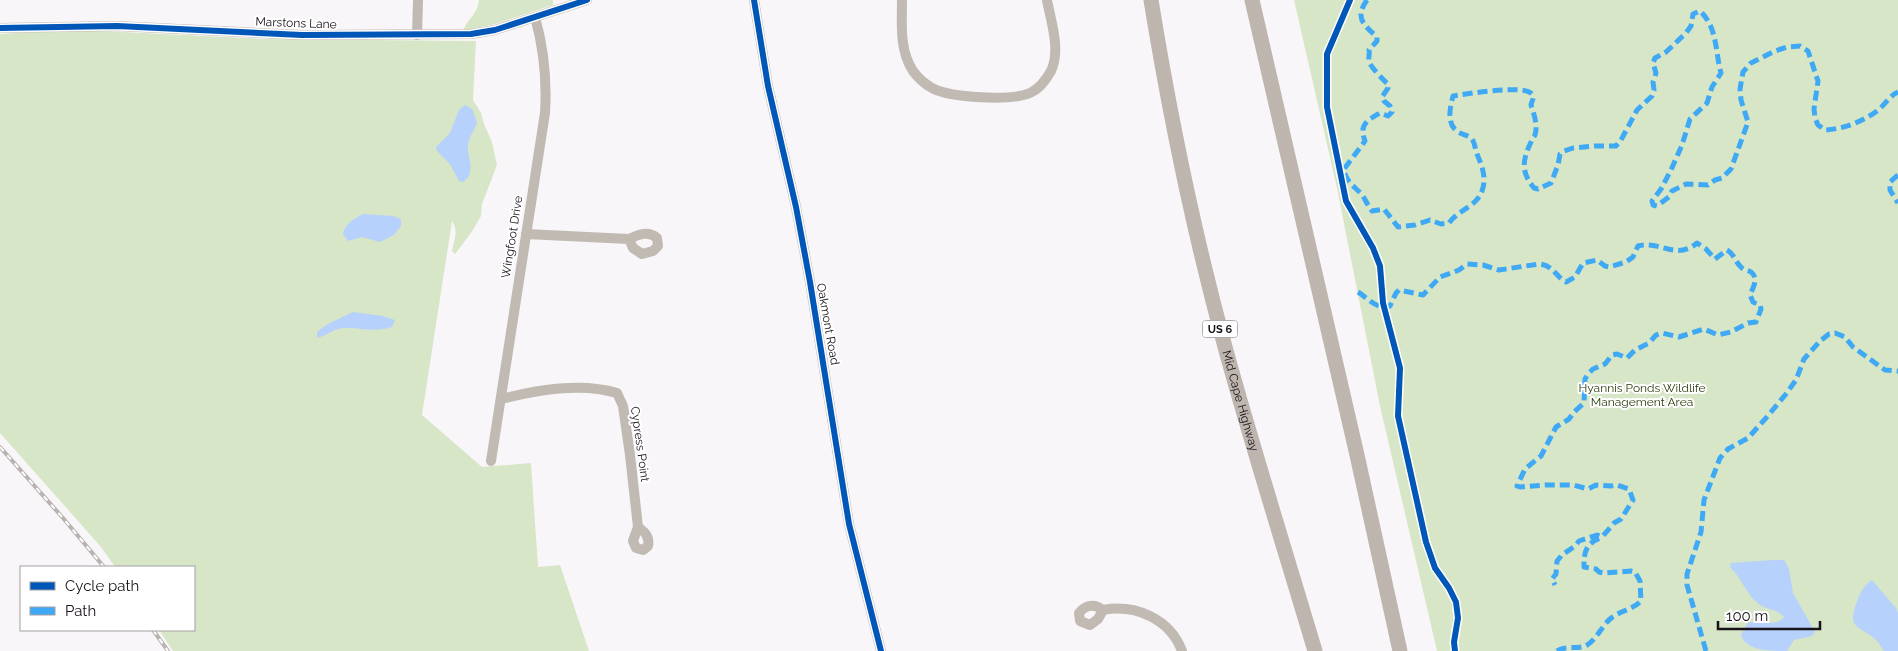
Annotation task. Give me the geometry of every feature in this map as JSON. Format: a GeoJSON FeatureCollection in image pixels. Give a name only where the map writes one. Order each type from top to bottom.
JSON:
{"type":"FeatureCollection","features":[{"type":"Feature","properties":{"kind":"highway","name":"Mid Cape Highway"},"geometry":{"type":"LineString","coordinates":[[1151,0],[1176,145],[1212,296],[1228,357],[1315,651]]}},
{"type":"Feature","properties":{"kind":"highway"},"geometry":{"type":"LineString","coordinates":[[1252,0],[1357,455],[1400,651]]}},
{"type":"Feature","properties":{"kind":"street"},"geometry":{"type":"LineString","coordinates":[[417,35],[418,0]]}},
{"type":"Feature","properties":{"kind":"street","name":"Marstons Lane"},"geometry":{"type":"LineString","coordinates":[[0,28],[117,26],[302,35],[482,33],[587,0]]}},
{"type":"Feature","properties":{"kind":"street","name":"Oakmont Road"},"geometry":{"type":"LineString","coordinates":[[754,0],[768,86],[793,191],[849,524],[881,651]]}},
{"type":"Feature","properties":{"kind":"street"},"geometry":{"type":"LineString","coordinates":[[902,0],[904,53],[913,71],[925,84],[941,92],[951,94],[1004,97],[1031,93],[1045,81],[1051,70],[1055,58],[1055,45],[1047,0]]}},
{"type":"Feature","properties":{"kind":"street","name":"Wingfoot Drive"},"geometry":{"type":"LineString","coordinates":[[491,462],[546,102],[542,42],[535,17]]}},
{"type":"Feature","properties":{"kind":"street"},"geometry":{"type":"LineString","coordinates":[[526,234],[628,239]]}},
{"type":"Feature","properties":{"kind":"street","name":"Cypress Point"},"geometry":{"type":"LineString","coordinates":[[501,399],[578,388],[603,389],[617,393],[623,406],[628,432],[638,527]]}},
{"type":"Feature","properties":{"kind":"street"},"geometry":{"type":"LineString","coordinates":[[1103,610],[1121,609],[1148,615],[1174,634],[1182,651]]}},
{"type":"Feature","properties":{"kind":"green space"},"geometry":{"type":"Polygon","coordinates":[[[479,0],[553,0],[553,5],[495,24],[463,31],[474,14],[479,0]]]}},
{"type":"Feature","properties":{"kind":"green space","name":"Hyannis Ponds Wildlife Management Area"},"geometry":{"type":"Polygon","coordinates":[[[1294,0],[1898,0],[1898,651],[1437,651],[1380,406],[1337,188],[1294,0]]]}},
{"type":"Feature","properties":{"kind":"green space"},"geometry":{"type":"Polygon","coordinates":[[[101,31],[264,39],[476,41],[473,100],[481,113],[492,142],[497,165],[482,204],[481,216],[455,254],[452,251],[456,232],[452,221],[422,415],[482,467],[531,463],[538,567],[560,565],[589,651],[173,651],[160,631],[195,631],[195,566],[114,566],[101,547],[0,433],[0,34],[101,31]]]}},
{"type":"Feature","properties":{"kind":"water"},"geometry":{"type":"Polygon","coordinates":[[[465,105],[472,109],[477,122],[468,145],[470,174],[463,182],[459,181],[450,164],[437,151],[436,147],[450,133],[459,110],[465,105]]]}},
{"type":"Feature","properties":{"kind":"water"},"geometry":{"type":"Polygon","coordinates":[[[363,214],[393,216],[401,219],[401,226],[394,235],[380,242],[362,237],[348,241],[343,234],[346,227],[350,222],[363,214]]]}},
{"type":"Feature","properties":{"kind":"water"},"geometry":{"type":"Polygon","coordinates":[[[353,312],[383,316],[395,320],[392,327],[385,329],[343,328],[317,338],[317,332],[328,324],[353,312]]]}},
{"type":"Feature","properties":{"kind":"water"},"geometry":{"type":"Polygon","coordinates":[[[1784,560],[1789,569],[1793,593],[1815,632],[1812,636],[1794,640],[1787,651],[1759,649],[1744,640],[1741,635],[1748,622],[1772,623],[1784,617],[1755,601],[1730,567],[1731,563],[1784,560]]]}},
{"type":"Feature","properties":{"kind":"water"},"geometry":{"type":"Polygon","coordinates":[[[1872,580],[1896,608],[1898,613],[1898,651],[1884,651],[1872,636],[1854,623],[1854,611],[1859,596],[1864,587],[1872,580]]]}},
{"type":"Feature","properties":{"kind":"railway"},"geometry":{"type":"LineString","coordinates":[[0,447],[103,566]]}},
{"type":"Feature","properties":{"kind":"railway"},"geometry":{"type":"LineString","coordinates":[[154,631],[168,651]]}},
{"type":"Feature","properties":{"kind":"marked path"},"geometry":{"type":"LineString","coordinates":[[1367,0],[1361,12],[1362,21],[1377,37],[1377,41],[1369,50],[1369,62],[1388,84],[1388,88],[1382,97],[1390,106],[1392,112],[1388,116],[1380,113],[1365,124],[1363,127],[1365,141],[1344,169],[1346,177],[1363,196],[1372,211],[1384,209],[1398,227],[1415,225],[1430,220],[1441,224],[1449,223],[1476,201],[1482,191],[1483,172],[1473,141],[1454,129],[1450,120],[1453,96],[1507,90],[1527,91],[1533,95],[1531,105],[1536,131],[1526,155],[1524,166],[1530,182],[1534,188],[1538,189],[1551,183],[1560,154],[1564,151],[1573,148],[1616,146],[1637,110],[1652,96],[1656,73],[1653,63],[1655,58],[1666,52],[1686,33],[1691,26],[1693,14],[1700,11],[1706,18],[1713,33],[1721,73],[1712,87],[1707,103],[1690,119],[1682,145],[1661,189],[1652,201],[1653,205],[1657,206],[1669,197],[1672,191],[1686,184],[1708,185],[1722,178],[1731,169],[1748,122],[1741,100],[1740,89],[1743,72],[1751,63],[1775,51],[1787,47],[1800,46],[1808,51],[1818,81],[1814,109],[1815,118],[1818,125],[1825,130],[1859,122],[1877,111],[1898,92]]}},
{"type":"Feature","properties":{"kind":"marked path"},"geometry":{"type":"LineString","coordinates":[[1898,175],[1890,182],[1890,190],[1898,203]]}},
{"type":"Feature","properties":{"kind":"marked path"},"geometry":{"type":"LineString","coordinates":[[1358,292],[1376,305],[1390,306],[1399,290],[1423,295],[1440,277],[1459,270],[1467,264],[1483,265],[1499,270],[1539,264],[1548,266],[1566,282],[1575,277],[1583,263],[1597,260],[1609,267],[1626,262],[1633,257],[1638,246],[1646,245],[1682,250],[1697,243],[1715,259],[1727,250],[1741,267],[1753,274],[1755,283],[1750,295],[1753,302],[1760,305],[1761,309],[1756,322],[1748,323],[1731,332],[1718,335],[1704,329],[1679,337],[1662,333],[1656,335],[1649,343],[1635,350],[1627,358],[1617,354],[1612,355],[1605,364],[1593,369],[1588,374],[1585,379],[1584,403],[1569,419],[1556,427],[1541,456],[1525,469],[1517,486],[1573,485],[1588,489],[1596,485],[1617,485],[1629,489],[1633,500],[1621,519],[1614,523],[1602,537],[1597,535],[1579,541],[1562,555],[1557,561],[1556,574],[1552,579],[1555,585]]}},
{"type":"Feature","properties":{"kind":"marked path"},"geometry":{"type":"LineString","coordinates":[[1706,651],[1687,585],[1687,574],[1701,532],[1704,500],[1720,458],[1728,449],[1748,438],[1766,418],[1796,380],[1804,359],[1829,334],[1835,333],[1845,337],[1853,347],[1885,370],[1898,371]]}},
{"type":"Feature","properties":{"kind":"marked path"},"geometry":{"type":"LineString","coordinates":[[1557,651],[1564,648],[1587,645],[1610,619],[1641,601],[1640,581],[1635,572],[1604,573],[1596,569],[1584,567],[1584,557],[1588,546],[1600,538]]}},
{"type":"Feature","properties":{"kind":"cycle path"},"geometry":{"type":"LineString","coordinates":[[0,28],[117,26],[302,35],[471,34],[495,30],[587,0]]}},
{"type":"Feature","properties":{"kind":"cycle path"},"geometry":{"type":"LineString","coordinates":[[754,0],[768,86],[796,207],[810,282],[849,524],[881,651]]}},
{"type":"Feature","properties":{"kind":"cycle path"},"geometry":{"type":"LineString","coordinates":[[1350,0],[1327,54],[1327,107],[1346,201],[1373,248],[1380,266],[1383,303],[1400,368],[1398,416],[1426,542],[1435,568],[1456,602],[1458,618],[1454,642],[1455,651]]}}]}
